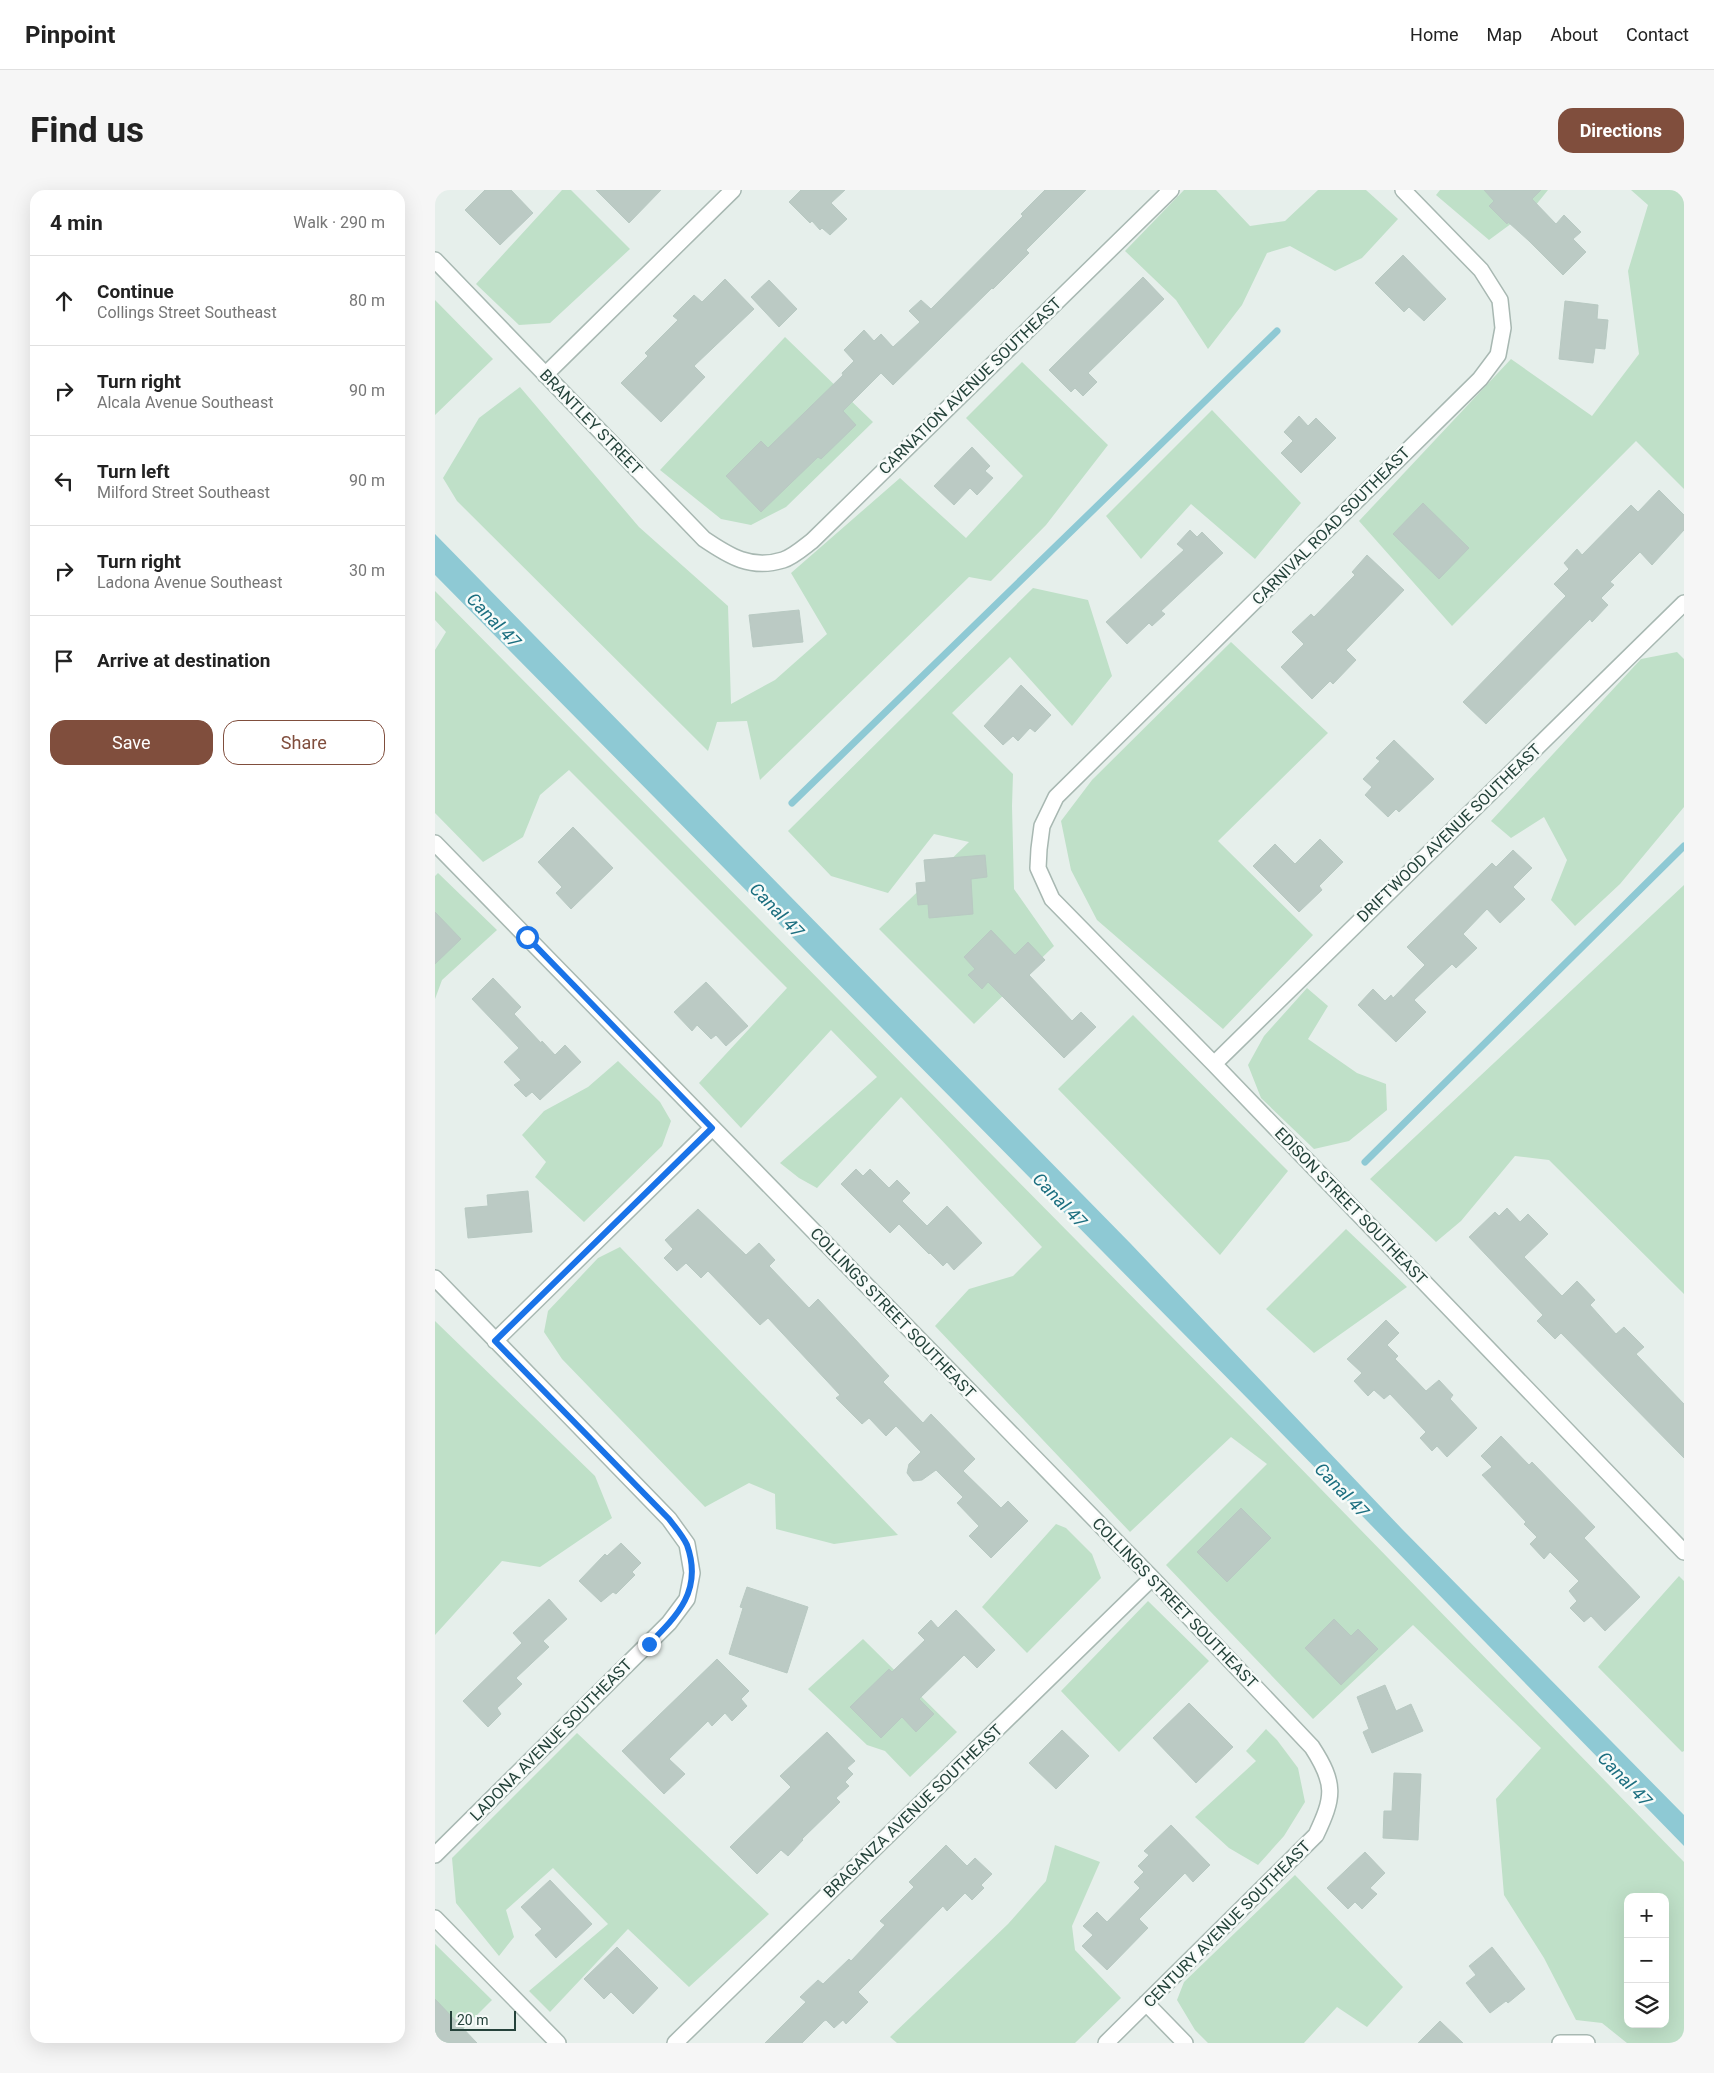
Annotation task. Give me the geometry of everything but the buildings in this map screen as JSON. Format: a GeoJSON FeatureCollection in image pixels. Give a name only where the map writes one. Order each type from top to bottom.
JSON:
{"type":"FeatureCollection","features":[{"type":"Feature","properties":{"kind":"street"},"geometry":{"type":"LineString","coordinates":[[545,375],[733,190]]}},
{"type":"Feature","properties":{"kind":"street","name":"CARNATION AVENUE SOUTHEAST"},"geometry":{"type":"LineString","coordinates":[[759,565],[785,560],[812,541],[1171,190]]}},
{"type":"Feature","properties":{"kind":"street","name":"CARNIVAL ROAD SOUTHEAST"},"geometry":{"type":"LineString","coordinates":[[1039,849],[1042,826],[1056,797],[1480,379],[1498,355],[1503,328],[1500,300],[1481,270],[1403,190]]}},
{"type":"Feature","properties":{"kind":"street","name":"BRANTLEY STREET"},"geometry":{"type":"LineString","coordinates":[[435,260],[704,539],[729,556],[759,565]]}},
{"type":"Feature","properties":{"kind":"street","name":"DRIFTWOOD AVENUE SOUTHEAST"},"geometry":{"type":"LineString","coordinates":[[1214,1064],[1684,603]]}},
{"type":"Feature","properties":{"kind":"street","name":"COLLINGS STREET SOUTHEAST"},"geometry":{"type":"LineString","coordinates":[[435,843],[1151,1578],[1312,1747],[1326,1769],[1331,1794]]}},
{"type":"Feature","properties":{"kind":"street","name":"EDISON STREET SOUTHEAST"},"geometry":{"type":"LineString","coordinates":[[1039,849],[1038,868],[1052,899],[1214,1064],[1684,1552]]}},
{"type":"Feature","properties":{"kind":"street"},"geometry":{"type":"LineString","coordinates":[[435,1278],[495,1341],[712,1128]]}},
{"type":"Feature","properties":{"kind":"street","name":"LADONA AVENUE SOUTHEAST"},"geometry":{"type":"LineString","coordinates":[[435,1854],[669,1623],[687,1599],[692,1573],[687,1544],[669,1519],[495,1341]]}},
{"type":"Feature","properties":{"kind":"street","name":"BRAGANZA AVENUE SOUTHEAST"},"geometry":{"type":"LineString","coordinates":[[675,2043],[1151,1578]]}},
{"type":"Feature","properties":{"kind":"street","name":"CENTURY AVENUE SOUTHEAST"},"geometry":{"type":"LineString","coordinates":[[1106,2043],[1316,1835],[1327,1812],[1331,1794]]}},
{"type":"Feature","properties":{"kind":"street"},"geometry":{"type":"LineString","coordinates":[[435,1918],[558,2043]]}},
{"type":"Feature","properties":{"kind":"street"},"geometry":{"type":"LineString","coordinates":[[1146,2003],[1185,2043]]}},
{"type":"Feature","properties":{"kind":"street"},"geometry":{"type":"LineString","coordinates":[[1561,2043],[1587,2043]]}},
{"type":"Feature","properties":{"kind":"green space"},"geometry":{"type":"Polygon","coordinates":[[[562,190],[571,190],[630,249],[550,323],[519,325],[476,284],[562,190]]]}},
{"type":"Feature","properties":{"kind":"green space"},"geometry":{"type":"Polygon","coordinates":[[[1184,190],[1216,190],[1250,226],[1285,221],[1318,190],[1366,190],[1398,219],[1362,258],[1335,271],[1290,246],[1267,253],[1242,305],[1208,349],[1176,300],[1125,251],[1184,190]]]}},
{"type":"Feature","properties":{"kind":"green space"},"geometry":{"type":"Polygon","coordinates":[[[1440,190],[1548,190],[1535,206],[1489,240],[1436,195],[1440,190]]]}},
{"type":"Feature","properties":{"kind":"green space"},"geometry":{"type":"Polygon","coordinates":[[[1631,190],[1684,190],[1684,489],[1636,441],[1452,626],[1359,521],[1511,359],[1592,416],[1639,354],[1628,271],[1648,205],[1631,190]]]}},
{"type":"Feature","properties":{"kind":"green space"},"geometry":{"type":"Polygon","coordinates":[[[435,300],[493,359],[435,415],[435,300]]]}},
{"type":"Feature","properties":{"kind":"green space"},"geometry":{"type":"Polygon","coordinates":[[[785,337],[873,422],[786,507],[751,525],[721,519],[660,470],[785,337]]]}},
{"type":"Feature","properties":{"kind":"green space"},"geometry":{"type":"Polygon","coordinates":[[[1022,362],[1108,445],[1046,525],[991,581],[969,577],[760,780],[747,721],[717,722],[708,751],[457,501],[443,478],[479,418],[520,387],[639,527],[728,606],[731,704],[775,680],[827,634],[791,573],[900,478],[966,538],[1023,476],[966,418],[1022,362]]]}},
{"type":"Feature","properties":{"kind":"green space"},"geometry":{"type":"Polygon","coordinates":[[[1212,410],[1301,503],[1255,559],[1191,504],[1141,559],[1106,516],[1212,410]]]}},
{"type":"Feature","properties":{"kind":"green space"},"geometry":{"type":"Polygon","coordinates":[[[1033,588],[1088,600],[1112,676],[1072,726],[1010,657],[952,713],[1013,774],[1014,889],[1054,946],[974,1024],[879,929],[969,842],[934,834],[888,893],[831,876],[788,831],[1033,588]]]}},
{"type":"Feature","properties":{"kind":"green space"},"geometry":{"type":"Polygon","coordinates":[[[435,591],[1244,1410],[1684,1862],[1684,2043],[1627,2043],[1602,2023],[1576,2020],[1544,1958],[1504,1895],[1496,1799],[1541,1748],[1413,1625],[1313,1719],[1166,1565],[1267,1464],[1231,1437],[1130,1532],[935,1326],[969,1289],[1013,1276],[1042,1247],[901,1097],[817,1188],[799,1178],[780,1163],[877,1077],[831,1030],[741,1128],[699,1083],[787,988],[569,770],[540,795],[523,837],[483,862],[435,813],[435,650],[446,632],[435,620],[435,591]]]}},
{"type":"Feature","properties":{"kind":"green space"},"geometry":{"type":"Polygon","coordinates":[[[1231,642],[1328,733],[1218,841],[1313,935],[1223,1029],[1097,920],[1071,870],[1061,821],[1092,780],[1231,642]]]}},
{"type":"Feature","properties":{"kind":"green space"},"geometry":{"type":"Polygon","coordinates":[[[1677,652],[1684,659],[1684,807],[1620,884],[1575,926],[1551,900],[1567,860],[1544,817],[1511,838],[1491,821],[1641,659],[1677,652]]]}},
{"type":"Feature","properties":{"kind":"green space"},"geometry":{"type":"Polygon","coordinates":[[[438,873],[497,930],[442,980],[435,999],[435,876],[438,873]]]}},
{"type":"Feature","properties":{"kind":"green space"},"geometry":{"type":"Polygon","coordinates":[[[1684,885],[1684,1294],[1549,1160],[1515,1156],[1461,1221],[1436,1242],[1370,1179],[1684,885]]]}},
{"type":"Feature","properties":{"kind":"green space"},"geometry":{"type":"Polygon","coordinates":[[[1307,988],[1328,1006],[1308,1039],[1357,1073],[1386,1084],[1387,1110],[1349,1141],[1314,1149],[1261,1098],[1248,1065],[1264,1036],[1307,988]]]}},
{"type":"Feature","properties":{"kind":"green space"},"geometry":{"type":"Polygon","coordinates":[[[1133,1015],[1288,1171],[1220,1255],[1058,1089],[1133,1015]]]}},
{"type":"Feature","properties":{"kind":"green space"},"geometry":{"type":"Polygon","coordinates":[[[618,1061],[660,1102],[671,1121],[662,1146],[584,1222],[535,1177],[546,1162],[522,1135],[544,1111],[588,1087],[618,1061]]]}},
{"type":"Feature","properties":{"kind":"green space"},"geometry":{"type":"Polygon","coordinates":[[[1346,1229],[1407,1287],[1314,1353],[1266,1309],[1346,1229]]]}},
{"type":"Feature","properties":{"kind":"green space"},"geometry":{"type":"Polygon","coordinates":[[[620,1247],[898,1535],[834,1544],[776,1529],[775,1494],[749,1483],[705,1507],[562,1359],[544,1332],[548,1311],[598,1258],[620,1247]]]}},
{"type":"Feature","properties":{"kind":"green space"},"geometry":{"type":"Polygon","coordinates":[[[435,1321],[595,1476],[612,1518],[540,1567],[502,1561],[435,1635],[435,1321]]]}},
{"type":"Feature","properties":{"kind":"green space"},"geometry":{"type":"Polygon","coordinates":[[[1056,1524],[1066,1528],[1092,1554],[1101,1578],[1027,1653],[982,1607],[1056,1524]]]}},
{"type":"Feature","properties":{"kind":"green space"},"geometry":{"type":"Polygon","coordinates":[[[1679,1576],[1684,1581],[1684,1751],[1682,1752],[1598,1667],[1679,1576]]]}},
{"type":"Feature","properties":{"kind":"green space"},"geometry":{"type":"Polygon","coordinates":[[[1148,1601],[1209,1661],[1119,1752],[1061,1691],[1148,1601]]]}},
{"type":"Feature","properties":{"kind":"green space"},"geometry":{"type":"Polygon","coordinates":[[[863,1639],[957,1732],[910,1777],[885,1751],[867,1745],[808,1689],[863,1639]]]}},
{"type":"Feature","properties":{"kind":"green space"},"geometry":{"type":"Polygon","coordinates":[[[1266,1729],[1277,1740],[1298,1768],[1305,1802],[1284,1836],[1258,1865],[1229,1848],[1195,1817],[1256,1761],[1246,1751],[1266,1729]]]}},
{"type":"Feature","properties":{"kind":"green space"},"geometry":{"type":"Polygon","coordinates":[[[577,1733],[769,1914],[689,1987],[628,1929],[550,2012],[529,1991],[608,1924],[553,1868],[506,1910],[514,1937],[499,1956],[456,1903],[452,1858],[577,1733]]]}},
{"type":"Feature","properties":{"kind":"green space"},"geometry":{"type":"Polygon","coordinates":[[[1055,1845],[1100,1862],[1072,1926],[1075,1950],[1121,1998],[1075,2043],[897,2043],[890,2037],[1008,1924],[1046,1881],[1055,1845]]]}},
{"type":"Feature","properties":{"kind":"green space"},"geometry":{"type":"Polygon","coordinates":[[[1295,1875],[1403,1987],[1367,2027],[1337,2007],[1304,2043],[1208,2043],[1195,2030],[1177,2000],[1184,1982],[1295,1875]]]}},
{"type":"Feature","properties":{"kind":"green space"},"geometry":{"type":"Polygon","coordinates":[[[435,1944],[492,2000],[449,2043],[435,2043],[435,1944]]]}},
{"type":"Feature","properties":{"kind":"water","name":"Canal 47"},"geometry":{"type":"Polygon","coordinates":[[[435,534],[1131,1244],[1402,1529],[1684,1815],[1684,1846],[1252,1403],[435,575],[435,534]]]}},
{"type":"Feature","properties":{"kind":"waterway"},"geometry":{"type":"LineString","coordinates":[[792,803],[1277,331]]}},
{"type":"Feature","properties":{"kind":"waterway"},"geometry":{"type":"LineString","coordinates":[[1365,1162],[1684,846]]}},
{"type":"Feature","properties":{"kind":"route"},"geometry":{"type":"LineString","coordinates":[[527,937],[712,1128],[495,1341],[669,1519],[687,1544],[692,1573],[687,1599],[669,1623],[649,1644]]}}]}
